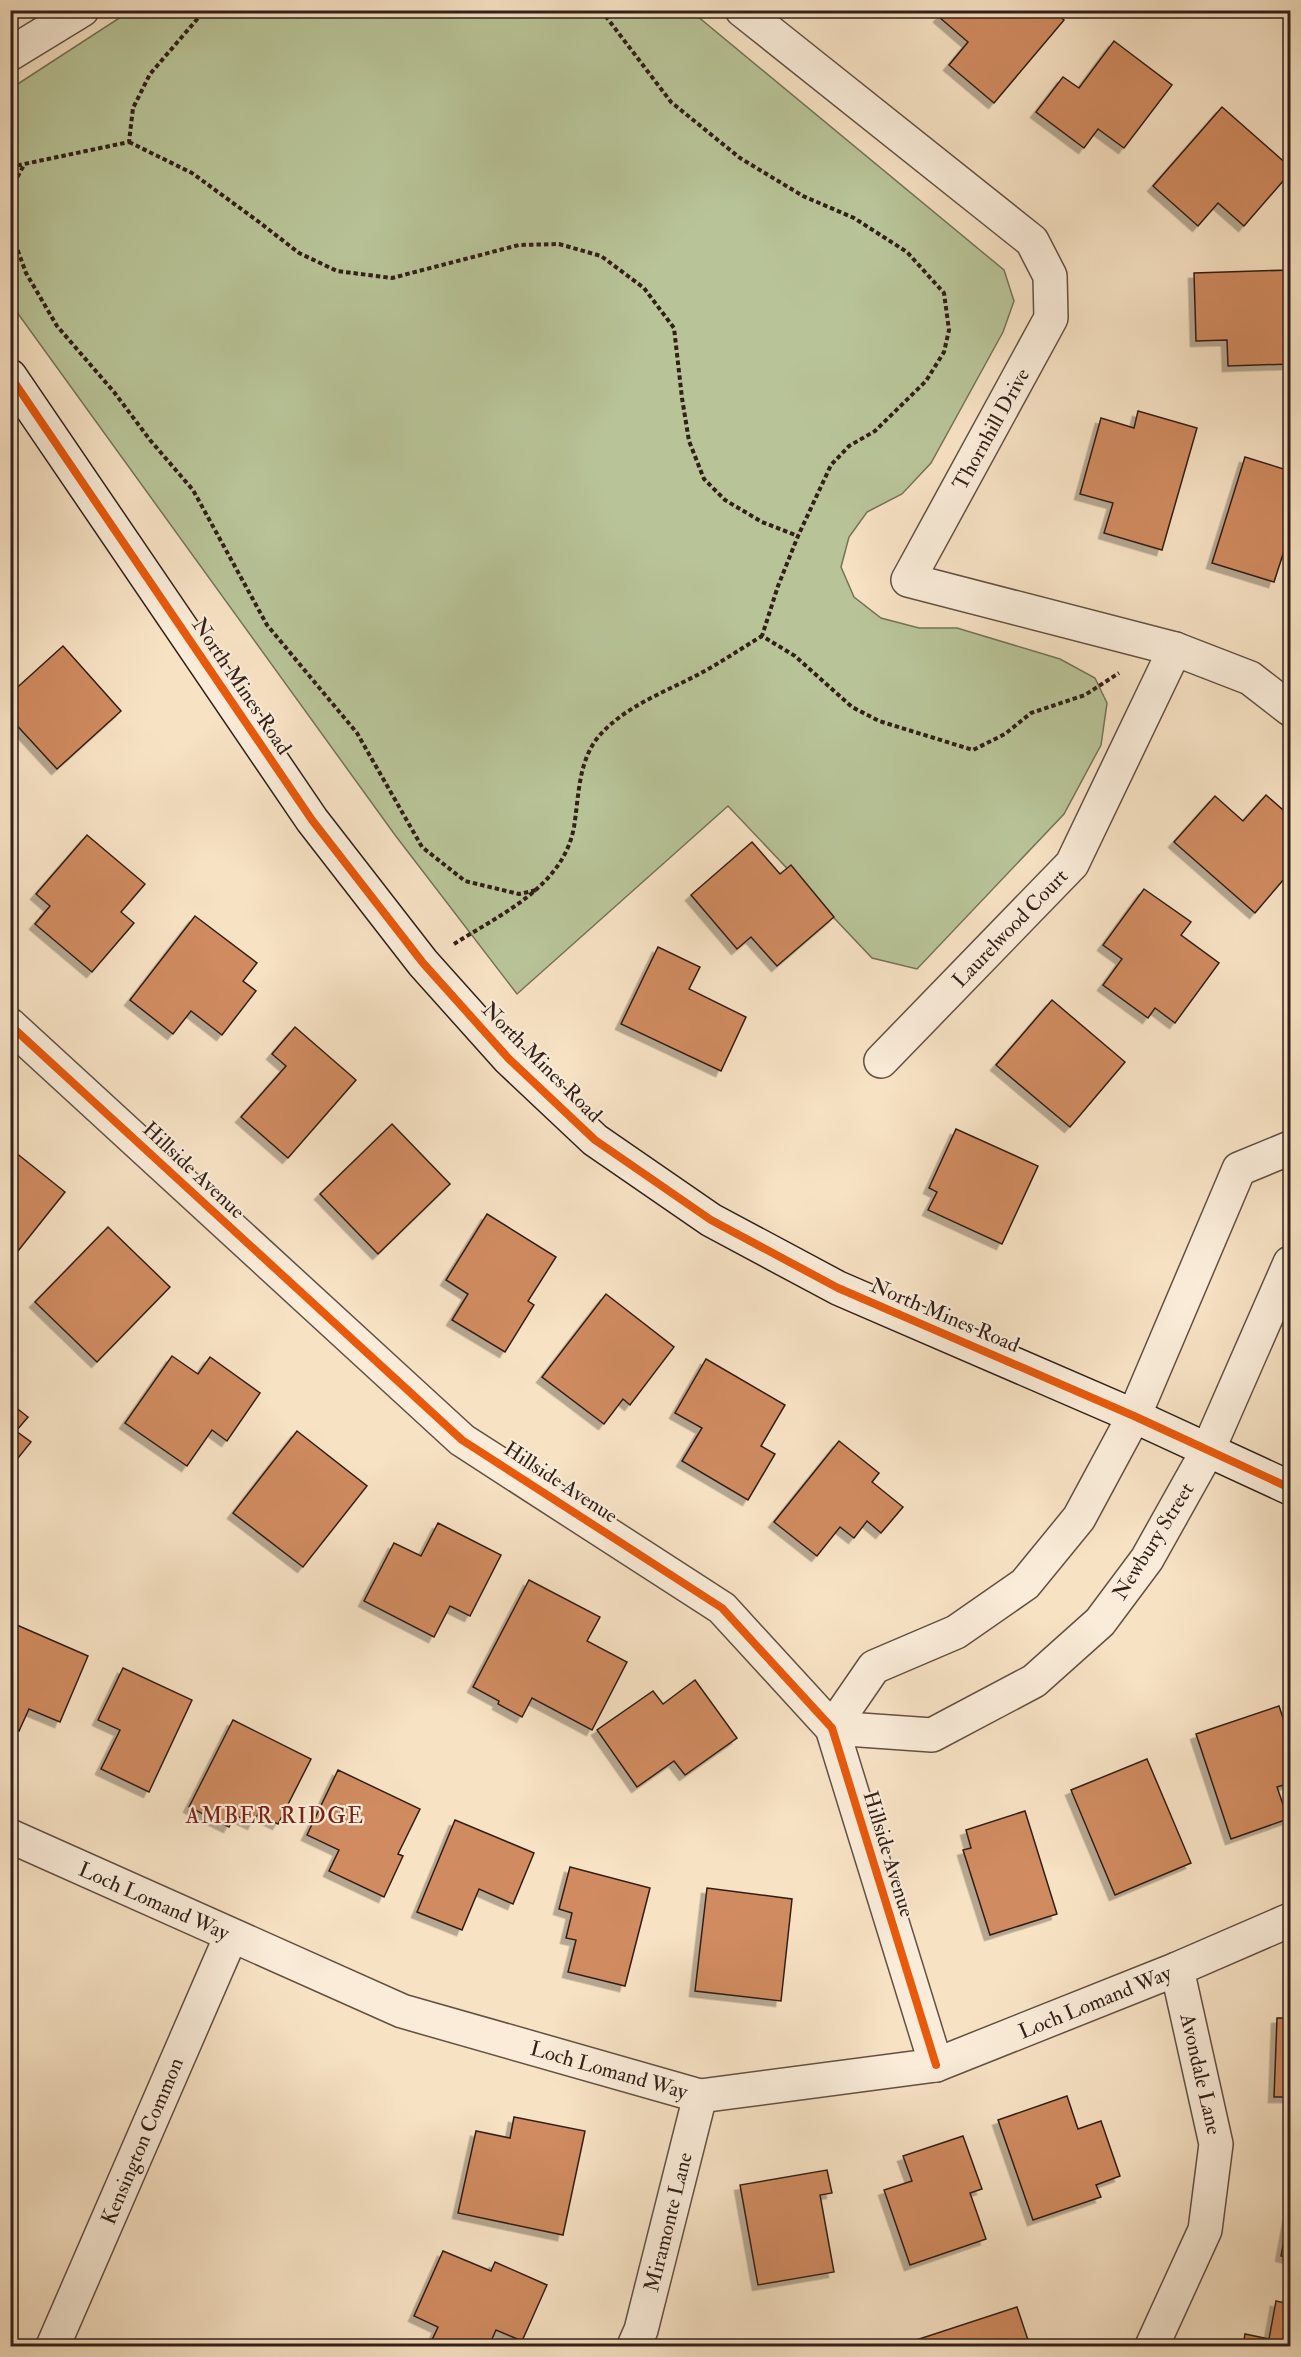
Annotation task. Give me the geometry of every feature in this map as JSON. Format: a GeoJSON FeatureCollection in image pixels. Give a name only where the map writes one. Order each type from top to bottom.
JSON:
{"type":"FeatureCollection","features":[{"type":"Feature","properties":{"kind":"street"},"geometry":{"type":"LineString","coordinates":[[10,54],[82,10]]}},
{"type":"Feature","properties":{"kind":"street","name":"Thornhill Drive"},"geometry":{"type":"LineString","coordinates":[[742,10],[1032,241],[1050,276],[1052,318],[908,579],[1168,647],[1250,678],[1290,709]]}},
{"type":"Feature","properties":{"kind":"street","name":"North Mines Road"},"geometry":{"type":"LineString","coordinates":[[10,376],[312,820],[423,963],[509,1059],[595,1140],[711,1220],[838,1288],[1134,1416],[1290,1488]]}},
{"type":"Feature","properties":{"kind":"street","name":"Laurelwood Court"},"geometry":{"type":"LineString","coordinates":[[882,1061],[1072,864],[1168,647]]}},
{"type":"Feature","properties":{"kind":"street","name":"Hillside Avenue"},"geometry":{"type":"LineString","coordinates":[[10,1025],[462,1440],[722,1608],[832,1728],[936,2065]]}},
{"type":"Feature","properties":{"kind":"street"},"geometry":{"type":"LineString","coordinates":[[832,1728],[874,1667],[956,1632],[1025,1584],[1079,1518],[1134,1416],[1239,1169],[1290,1148]]}},
{"type":"Feature","properties":{"kind":"street","name":"Newbury Street"},"geometry":{"type":"LineString","coordinates":[[832,1728],[932,1735],[1034,1681],[1100,1622],[1147,1559],[1208,1450],[1290,1263]]}},
{"type":"Feature","properties":{"kind":"street","name":"Loch Lomand Way"},"geometry":{"type":"LineString","coordinates":[[10,1836],[402,2011],[700,2096],[936,2065],[1177,1969],[1290,1920]]}},
{"type":"Feature","properties":{"kind":"street","name":"Kensington Common"},"geometry":{"type":"LineString","coordinates":[[53,2346],[231,1936]]}},
{"type":"Feature","properties":{"kind":"street","name":"Avondale Lane"},"geometry":{"type":"LineString","coordinates":[[1152,2346],[1205,2230],[1216,2144],[1177,1969]]}},
{"type":"Feature","properties":{"kind":"street","name":"Miramonte Lane"},"geometry":{"type":"LineString","coordinates":[[634,2346],[641,2330],[700,2096]]}},
{"type":"Feature","properties":{"kind":"path"},"geometry":{"type":"LineString","coordinates":[[129,142],[133,108],[150,74],[205,10]]}},
{"type":"Feature","properties":{"kind":"path"},"geometry":{"type":"LineString","coordinates":[[423,963],[537,890],[562,863],[573,830],[582,771],[598,737],[621,715],[705,671],[762,636],[778,586],[798,536],[831,465],[849,446],[875,431],[926,381],[944,352],[949,330],[944,293],[908,252],[854,218],[803,196],[740,158],[671,102],[601,10]]}},
{"type":"Feature","properties":{"kind":"path"},"geometry":{"type":"LineString","coordinates":[[10,167],[129,142],[192,173],[299,254],[337,271],[392,278],[519,245],[559,244],[601,256],[644,288],[674,328],[689,441],[704,479],[725,500],[762,522],[798,536]]}},
{"type":"Feature","properties":{"kind":"path"},"geometry":{"type":"LineString","coordinates":[[10,190],[24,165]]}},
{"type":"Feature","properties":{"kind":"path"},"geometry":{"type":"LineString","coordinates":[[10,229],[26,273],[57,326],[193,490],[267,625],[357,733],[422,848],[465,881],[519,894],[537,890]]}},
{"type":"Feature","properties":{"kind":"path"},"geometry":{"type":"LineString","coordinates":[[762,636],[795,656],[852,707],[879,721],[973,750],[1005,734],[1031,713],[1085,695],[1168,647]]}},
{"type":"Feature","properties":{"kind":"green space"},"geometry":{"type":"Polygon","coordinates":[[[130,11],[691,11],[1004,270],[1014,301],[1003,332],[931,463],[902,494],[867,512],[849,537],[841,567],[854,597],[881,618],[919,628],[957,628],[1060,659],[1095,678],[1107,703],[1101,745],[1064,814],[917,969],[872,958],[728,806],[517,994],[395,835],[11,304],[10,89],[130,11]]]}},
{"type":"Feature","properties":{"kind":"building"},"geometry":{"type":"Polygon","coordinates":[[[945,10],[1053,10],[1064,20],[994,103],[949,65],[968,42],[939,17],[945,10]]]}},
{"type":"Feature","properties":{"kind":"building"},"geometry":{"type":"Polygon","coordinates":[[[1114,41],[1172,85],[1124,148],[1098,129],[1084,148],[1036,112],[1063,77],[1079,88],[1114,41]]]}},
{"type":"Feature","properties":{"kind":"building"},"geometry":{"type":"Polygon","coordinates":[[[1222,107],[1290,167],[1290,173],[1244,226],[1218,203],[1198,226],[1153,186],[1222,107]]]}},
{"type":"Feature","properties":{"kind":"building"},"geometry":{"type":"Polygon","coordinates":[[[1290,270],[1290,364],[1228,366],[1227,340],[1196,341],[1194,273],[1290,270]]]}},
{"type":"Feature","properties":{"kind":"building"},"geometry":{"type":"Polygon","coordinates":[[[1138,411],[1197,428],[1162,550],[1104,533],[1113,503],[1080,494],[1101,418],[1134,428],[1138,411]]]}},
{"type":"Feature","properties":{"kind":"building"},"geometry":{"type":"Polygon","coordinates":[[[1245,457],[1290,471],[1290,553],[1284,551],[1274,582],[1212,563],[1245,457]]]}},
{"type":"Feature","properties":{"kind":"building"},"geometry":{"type":"Polygon","coordinates":[[[63,646],[121,711],[57,769],[10,718],[10,694],[63,646]]]}},
{"type":"Feature","properties":{"kind":"building"},"geometry":{"type":"Polygon","coordinates":[[[1266,795],[1290,816],[1290,872],[1255,913],[1174,842],[1215,796],[1243,821],[1266,795]]]}},
{"type":"Feature","properties":{"kind":"building"},"geometry":{"type":"Polygon","coordinates":[[[87,835],[145,884],[121,912],[134,923],[92,972],[35,924],[50,906],[36,894],[87,835]]]}},
{"type":"Feature","properties":{"kind":"building"},"geometry":{"type":"Polygon","coordinates":[[[752,842],[780,874],[791,865],[834,917],[777,966],[751,937],[737,949],[691,895],[752,842]]]}},
{"type":"Feature","properties":{"kind":"building"},"geometry":{"type":"Polygon","coordinates":[[[1144,889],[1191,922],[1181,935],[1219,963],[1175,1023],[1155,1008],[1148,1018],[1103,985],[1122,959],[1103,945],[1144,889]]]}},
{"type":"Feature","properties":{"kind":"building"},"geometry":{"type":"Polygon","coordinates":[[[195,916],[257,963],[243,981],[256,991],[222,1035],[191,1011],[173,1034],[130,1000],[195,916]]]}},
{"type":"Feature","properties":{"kind":"building"},"geometry":{"type":"Polygon","coordinates":[[[658,947],[700,967],[689,989],[746,1017],[721,1071],[621,1024],[658,947]]]}},
{"type":"Feature","properties":{"kind":"building"},"geometry":{"type":"Polygon","coordinates":[[[1052,1000],[1125,1062],[1070,1127],[996,1065],[1052,1000]]]}},
{"type":"Feature","properties":{"kind":"building"},"geometry":{"type":"Polygon","coordinates":[[[295,1027],[356,1080],[288,1158],[241,1117],[286,1066],[272,1054],[295,1027]]]}},
{"type":"Feature","properties":{"kind":"building"},"geometry":{"type":"Polygon","coordinates":[[[392,1124],[450,1184],[378,1254],[320,1194],[392,1124]]]}},
{"type":"Feature","properties":{"kind":"building"},"geometry":{"type":"Polygon","coordinates":[[[956,1129],[1038,1166],[1002,1244],[928,1210],[937,1192],[929,1188],[956,1129]]]}},
{"type":"Feature","properties":{"kind":"building"},"geometry":{"type":"Polygon","coordinates":[[[10,1148],[65,1192],[14,1256],[10,1253],[10,1148]]]}},
{"type":"Feature","properties":{"kind":"building"},"geometry":{"type":"Polygon","coordinates":[[[487,1214],[556,1257],[528,1301],[534,1305],[505,1352],[452,1320],[468,1294],[446,1280],[487,1214]]]}},
{"type":"Feature","properties":{"kind":"building"},"geometry":{"type":"Polygon","coordinates":[[[108,1227],[170,1287],[97,1362],[35,1302],[108,1227]]]}},
{"type":"Feature","properties":{"kind":"building"},"geometry":{"type":"Polygon","coordinates":[[[606,1294],[674,1347],[630,1405],[623,1399],[604,1424],[542,1377],[606,1294]]]}},
{"type":"Feature","properties":{"kind":"building"},"geometry":{"type":"Polygon","coordinates":[[[172,1356],[198,1374],[210,1357],[260,1393],[227,1441],[212,1430],[187,1466],[125,1423],[172,1356]]]}},
{"type":"Feature","properties":{"kind":"building"},"geometry":{"type":"Polygon","coordinates":[[[706,1359],[785,1405],[761,1446],[775,1454],[748,1500],[682,1461],[702,1428],[675,1413],[706,1359]]]}},
{"type":"Feature","properties":{"kind":"building"},"geometry":{"type":"Polygon","coordinates":[[[10,1403],[28,1417],[16,1431],[31,1442],[10,1468],[10,1403]]]}},
{"type":"Feature","properties":{"kind":"building"},"geometry":{"type":"Polygon","coordinates":[[[297,1431],[367,1486],[303,1567],[233,1513],[297,1431]]]}},
{"type":"Feature","properties":{"kind":"building"},"geometry":{"type":"Polygon","coordinates":[[[839,1441],[879,1473],[872,1482],[903,1507],[881,1533],[867,1521],[854,1538],[840,1527],[817,1556],[774,1522],[839,1441]]]}},
{"type":"Feature","properties":{"kind":"building"},"geometry":{"type":"Polygon","coordinates":[[[438,1523],[501,1555],[470,1616],[450,1606],[434,1637],[364,1601],[394,1543],[421,1556],[438,1523]]]}},
{"type":"Feature","properties":{"kind":"building"},"geometry":{"type":"Polygon","coordinates":[[[529,1580],[600,1617],[587,1641],[627,1662],[592,1730],[532,1698],[522,1717],[473,1687],[529,1580]]]}},
{"type":"Feature","properties":{"kind":"building"},"geometry":{"type":"Polygon","coordinates":[[[10,1622],[88,1656],[60,1722],[29,1709],[19,1731],[10,1728],[10,1622]]]}},
{"type":"Feature","properties":{"kind":"building"},"geometry":{"type":"Polygon","coordinates":[[[123,1668],[192,1700],[149,1792],[101,1769],[120,1730],[98,1720],[123,1668]]]}},
{"type":"Feature","properties":{"kind":"building"},"geometry":{"type":"Polygon","coordinates":[[[695,1680],[737,1738],[685,1775],[674,1761],[637,1787],[597,1730],[653,1691],[663,1704],[695,1680]]]}},
{"type":"Feature","properties":{"kind":"building"},"geometry":{"type":"Polygon","coordinates":[[[1279,1706],[1290,1739],[1290,1783],[1277,1787],[1288,1819],[1231,1839],[1196,1734],[1279,1706]]]}},
{"type":"Feature","properties":{"kind":"building"},"geometry":{"type":"Polygon","coordinates":[[[233,1720],[311,1759],[278,1824],[258,1814],[253,1824],[235,1815],[229,1827],[189,1807],[233,1720]]]}},
{"type":"Feature","properties":{"kind":"building"},"geometry":{"type":"Polygon","coordinates":[[[1147,1759],[1191,1863],[1115,1895],[1071,1790],[1147,1759]]]}},
{"type":"Feature","properties":{"kind":"building"},"geometry":{"type":"Polygon","coordinates":[[[338,1770],[420,1809],[398,1854],[403,1856],[384,1897],[329,1871],[339,1850],[307,1835],[338,1770]]]}},
{"type":"Feature","properties":{"kind":"building"},"geometry":{"type":"Polygon","coordinates":[[[1025,1811],[1057,1914],[990,1935],[963,1850],[971,1848],[966,1830],[1025,1811]]]}},
{"type":"Feature","properties":{"kind":"building"},"geometry":{"type":"Polygon","coordinates":[[[455,1820],[534,1853],[513,1904],[479,1889],[462,1930],[417,1912],[455,1820]]]}},
{"type":"Feature","properties":{"kind":"building"},"geometry":{"type":"Polygon","coordinates":[[[570,1867],[650,1888],[625,1986],[568,1972],[576,1940],[566,1938],[572,1913],[559,1909],[570,1867]]]}},
{"type":"Feature","properties":{"kind":"building"},"geometry":{"type":"Polygon","coordinates":[[[707,1888],[792,1899],[781,2001],[695,1991],[707,1888]]]}},
{"type":"Feature","properties":{"kind":"building"},"geometry":{"type":"Polygon","coordinates":[[[1277,2018],[1290,2018],[1290,2097],[1274,2097],[1277,2018]]]}},
{"type":"Feature","properties":{"kind":"building"},"geometry":{"type":"Polygon","coordinates":[[[1067,2096],[1078,2129],[1101,2121],[1120,2176],[1096,2185],[1101,2197],[1033,2220],[998,2120],[1067,2096]]]}},
{"type":"Feature","properties":{"kind":"building"},"geometry":{"type":"Polygon","coordinates":[[[514,2117],[585,2131],[563,2235],[458,2213],[476,2131],[510,2138],[514,2117]]]}},
{"type":"Feature","properties":{"kind":"building"},"geometry":{"type":"Polygon","coordinates":[[[963,2136],[982,2189],[970,2193],[986,2239],[910,2265],[884,2190],[912,2181],[903,2156],[963,2136]]]}},
{"type":"Feature","properties":{"kind":"building"},"geometry":{"type":"Polygon","coordinates":[[[827,2170],[832,2193],[820,2195],[834,2272],[758,2285],[740,2185],[827,2170]]]}},
{"type":"Feature","properties":{"kind":"building"},"geometry":{"type":"Polygon","coordinates":[[[1290,2208],[1290,2258],[1281,2256],[1290,2208]]]}},
{"type":"Feature","properties":{"kind":"building"},"geometry":{"type":"Polygon","coordinates":[[[443,2251],[491,2271],[495,2262],[547,2285],[522,2341],[496,2330],[489,2346],[445,2346],[432,2340],[438,2327],[414,2316],[443,2251]]]}},
{"type":"Feature","properties":{"kind":"building"},"geometry":{"type":"Polygon","coordinates":[[[1276,2301],[1290,2304],[1290,2346],[1243,2346],[1245,2334],[1269,2339],[1276,2301]]]}},
{"type":"Feature","properties":{"kind":"building"},"geometry":{"type":"Polygon","coordinates":[[[1017,2307],[1030,2346],[914,2346],[913,2341],[1017,2307]]]}},
{"type":"Feature","properties":{"kind":"cycle path"},"geometry":{"type":"LineString","coordinates":[[10,376],[312,820],[423,963],[509,1059],[595,1140],[711,1220],[838,1288],[1134,1416],[1290,1488]]}},
{"type":"Feature","properties":{"kind":"cycle path"},"geometry":{"type":"LineString","coordinates":[[10,1025],[462,1440],[722,1608],[832,1728],[936,2065]]}},
{"type":"Feature","properties":{"kind":"district","name":"AMBER RIDGE"},"geometry":{"type":"Point","coordinates":[275,1815]}}]}
